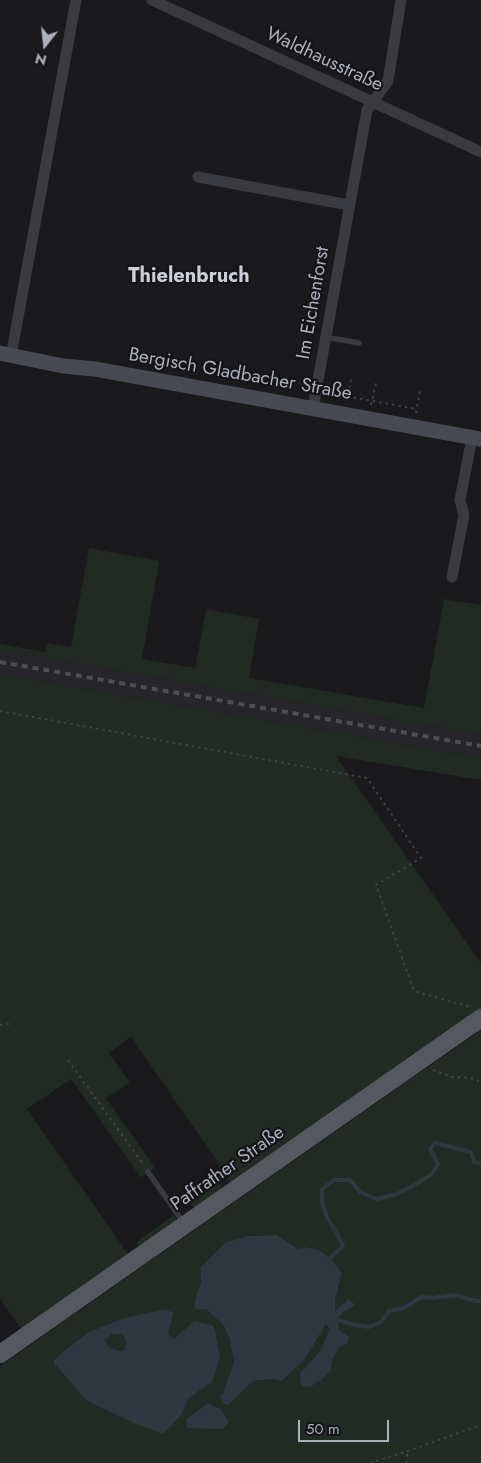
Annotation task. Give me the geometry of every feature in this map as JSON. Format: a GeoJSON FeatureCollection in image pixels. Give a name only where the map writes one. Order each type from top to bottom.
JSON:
{"type":"FeatureCollection","features":[{"type":"Feature","properties":{"kind":"main road","name":"Bergisch Gladbacher Straße"},"geometry":{"type":"LineString","coordinates":[[5,354],[63,366],[95,369],[476,439]]}},
{"type":"Feature","properties":{"kind":"main road","name":"Paffrather Straße"},"geometry":{"type":"LineString","coordinates":[[0,1354],[186,1224],[477,1013]]}},
{"type":"Feature","properties":{"kind":"street"},"geometry":{"type":"LineString","coordinates":[[5,354],[76,0]]}},
{"type":"Feature","properties":{"kind":"street","name":"Waldhausstraße"},"geometry":{"type":"LineString","coordinates":[[152,0],[481,152]]}},
{"type":"Feature","properties":{"kind":"street","name":"Im Eichenforst"},"geometry":{"type":"LineString","coordinates":[[312,408],[367,110],[388,81],[402,0]]}},
{"type":"Feature","properties":{"kind":"street"},"geometry":{"type":"LineString","coordinates":[[198,177],[350,204]]}},
{"type":"Feature","properties":{"kind":"street","name":"Bergisch Gladbacher Straße"},"geometry":{"type":"LineString","coordinates":[[452,577],[464,515],[460,500],[476,439]]}},
{"type":"Feature","properties":{"kind":"lane"},"geometry":{"type":"LineString","coordinates":[[325,337],[360,343]]}},
{"type":"Feature","properties":{"kind":"lane"},"geometry":{"type":"LineString","coordinates":[[148,1172],[186,1224]]}},
{"type":"Feature","properties":{"kind":"path"},"geometry":{"type":"LineString","coordinates":[[348,396],[351,378]]}},
{"type":"Feature","properties":{"kind":"path"},"geometry":{"type":"LineString","coordinates":[[372,400],[376,383]]}},
{"type":"Feature","properties":{"kind":"path"},"geometry":{"type":"LineString","coordinates":[[316,391],[417,409],[420,391]]}},
{"type":"Feature","properties":{"kind":"path"},"geometry":{"type":"LineString","coordinates":[[0,711],[367,778],[421,858],[376,884],[414,991],[477,1013]]}},
{"type":"Feature","properties":{"kind":"path"},"geometry":{"type":"LineString","coordinates":[[0,1025],[9,1024]]}},
{"type":"Feature","properties":{"kind":"path"},"geometry":{"type":"LineString","coordinates":[[68,1060],[148,1172]]}},
{"type":"Feature","properties":{"kind":"path"},"geometry":{"type":"LineString","coordinates":[[429,1067],[435,1072],[452,1077],[471,1078],[481,1082]]}},
{"type":"Feature","properties":{"kind":"path"},"geometry":{"type":"LineString","coordinates":[[370,1463],[408,1452],[481,1425]]}},
{"type":"Feature","properties":{"kind":"path"},"geometry":{"type":"LineString","coordinates":[[406,1463],[408,1452]]}},
{"type":"Feature","properties":{"kind":"shaded area"},"geometry":{"type":"Polygon","coordinates":[[[89,548],[159,561],[142,659],[195,668],[206,609],[259,619],[249,678],[424,708],[444,599],[481,605],[481,735],[0,650],[0,644],[45,652],[48,643],[71,647],[89,548]]]}},
{"type":"Feature","properties":{"kind":"shaded area"},"geometry":{"type":"Polygon","coordinates":[[[0,650],[481,735],[481,758],[0,674],[0,650]]]}},
{"type":"Feature","properties":{"kind":"shaded area"},"geometry":{"type":"Polygon","coordinates":[[[0,674],[481,758],[481,780],[336,756],[481,963],[481,1011],[234,1183],[226,1179],[228,1177],[131,1037],[109,1053],[130,1083],[106,1098],[155,1167],[141,1178],[71,1079],[27,1109],[130,1257],[23,1331],[0,1299],[0,674]]]}},
{"type":"Feature","properties":{"kind":"shaded area"},"geometry":{"type":"Polygon","coordinates":[[[481,1030],[481,1463],[0,1463],[0,1366],[481,1030]],[[277,1235],[248,1236],[226,1242],[201,1265],[201,1282],[195,1300],[223,1325],[229,1337],[234,1362],[220,1397],[227,1405],[253,1381],[273,1379],[320,1333],[326,1324],[329,1329],[321,1350],[300,1373],[331,1371],[332,1361],[339,1348],[347,1343],[340,1331],[337,1320],[343,1312],[335,1312],[335,1300],[342,1273],[304,1247],[298,1249],[277,1235]],[[174,1312],[87,1333],[64,1351],[53,1363],[181,1415],[189,1398],[212,1382],[168,1334],[174,1312]]]}},
{"type":"Feature","properties":{"kind":"shaded area"},"geometry":{"type":"Polygon","coordinates":[[[221,1182],[224,1190],[196,1210],[190,1203],[221,1182]]]}},
{"type":"Feature","properties":{"kind":"shaded area"},"geometry":{"type":"Polygon","coordinates":[[[175,1214],[174,1226],[141,1249],[136,1242],[175,1214]]]}},
{"type":"Feature","properties":{"kind":"shaded area"},"geometry":{"type":"Polygon","coordinates":[[[277,1235],[298,1249],[304,1247],[319,1250],[330,1258],[342,1273],[335,1300],[335,1311],[349,1299],[355,1305],[343,1312],[337,1320],[340,1331],[349,1337],[348,1343],[339,1348],[332,1361],[331,1371],[310,1387],[301,1386],[300,1373],[321,1350],[329,1329],[326,1324],[304,1360],[282,1381],[273,1379],[253,1381],[228,1405],[224,1404],[220,1397],[234,1362],[229,1337],[223,1325],[206,1309],[200,1310],[195,1308],[195,1300],[201,1282],[201,1266],[226,1242],[248,1236],[277,1235]]]}},
{"type":"Feature","properties":{"kind":"shaded area"},"geometry":{"type":"Polygon","coordinates":[[[162,1310],[174,1312],[168,1334],[174,1339],[194,1321],[214,1326],[220,1357],[212,1382],[189,1398],[181,1415],[163,1434],[136,1424],[87,1401],[53,1362],[87,1333],[124,1318],[162,1310]],[[112,1334],[105,1340],[109,1348],[123,1351],[127,1342],[122,1334],[112,1334]]]}},
{"type":"Feature","properties":{"kind":"shaded area"},"geometry":{"type":"Polygon","coordinates":[[[112,1334],[122,1334],[127,1342],[123,1351],[109,1348],[105,1340],[112,1334]]]}},
{"type":"Feature","properties":{"kind":"shaded area"},"geometry":{"type":"Polygon","coordinates":[[[208,1403],[220,1409],[229,1422],[223,1429],[187,1428],[187,1419],[208,1403]]]}},
{"type":"Feature","properties":{"kind":"waterway"},"geometry":{"type":"LineString","coordinates":[[330,1258],[343,1246],[328,1219],[322,1203],[322,1189],[334,1180],[350,1180],[360,1192],[377,1199],[397,1194],[432,1174],[438,1164],[430,1149],[435,1143],[471,1152],[474,1162],[481,1163]]}},
{"type":"Feature","properties":{"kind":"waterway"},"geometry":{"type":"LineString","coordinates":[[337,1320],[369,1327],[381,1322],[389,1311],[404,1308],[421,1297],[433,1298],[455,1295],[481,1301]]}},
{"type":"Feature","properties":{"kind":"railway"},"geometry":{"type":"LineString","coordinates":[[0,662],[481,746]]}},
{"type":"Feature","properties":{"kind":"district","name":"Thielenbruch"},"geometry":{"type":"Point","coordinates":[189,277]}}]}
